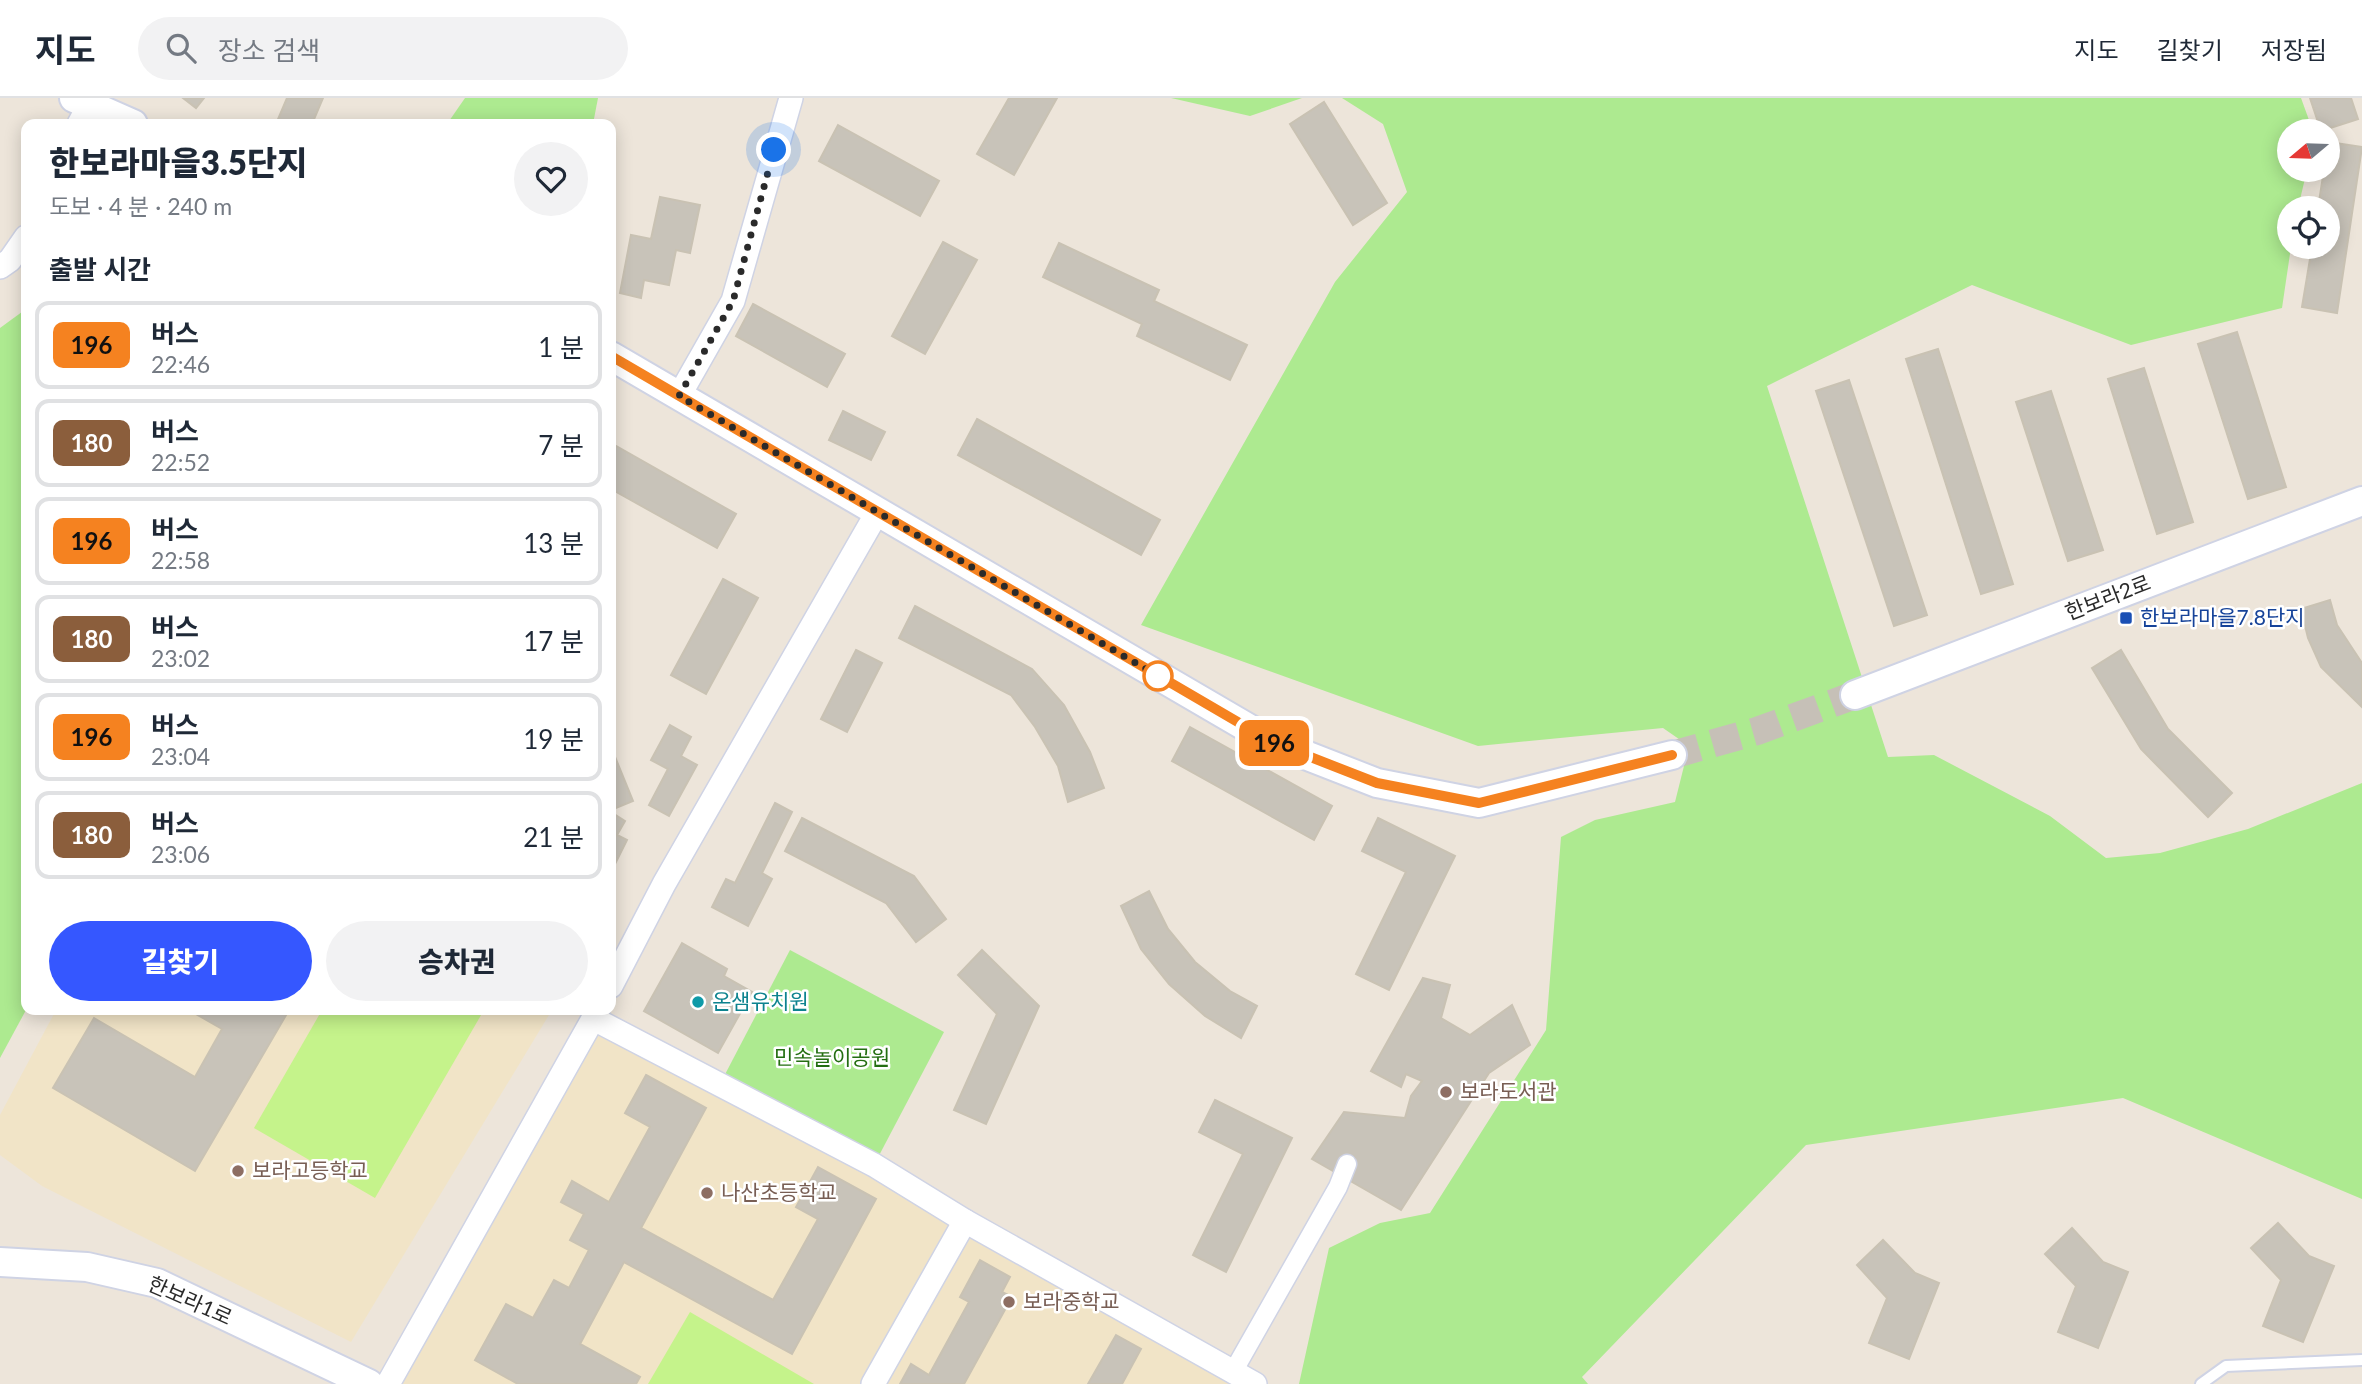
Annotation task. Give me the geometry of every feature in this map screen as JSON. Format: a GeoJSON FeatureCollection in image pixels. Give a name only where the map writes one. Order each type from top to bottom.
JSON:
{"type":"FeatureCollection","features":[{"type":"Feature","properties":{"kind":"street"},"geometry":{"type":"LineString","coordinates":[[679,396],[733,301],[791,98]]}},
{"type":"Feature","properties":{"kind":"street"},"geometry":{"type":"LineString","coordinates":[[83,106],[119,119]]}},
{"type":"Feature","properties":{"kind":"street"},"geometry":{"type":"LineString","coordinates":[[3,259],[21,242]]}},
{"type":"Feature","properties":{"kind":"street"},"geometry":{"type":"LineString","coordinates":[[616,359],[1272,742],[1377,783],[1479,803],[1672,755]]}},
{"type":"Feature","properties":{"kind":"street","name":"한보라2로"},"geometry":{"type":"LineString","coordinates":[[1855,695],[2362,501]]}},
{"type":"Feature","properties":{"kind":"street"},"geometry":{"type":"LineString","coordinates":[[616,976],[664,884],[878,511]]}},
{"type":"Feature","properties":{"kind":"street"},"geometry":{"type":"LineString","coordinates":[[388,1384],[595,1015]]}},
{"type":"Feature","properties":{"kind":"street"},"geometry":{"type":"LineString","coordinates":[[598,1015],[874,1165],[965,1221],[1255,1384]]}},
{"type":"Feature","properties":{"kind":"street"},"geometry":{"type":"LineString","coordinates":[[1233,1372],[1338,1187],[1347,1164]]}},
{"type":"Feature","properties":{"kind":"street"},"geometry":{"type":"LineString","coordinates":[[873,1384],[965,1221]]}},
{"type":"Feature","properties":{"kind":"street","name":"한보라1로"},"geometry":{"type":"LineString","coordinates":[[0,1262],[87,1267],[157,1283],[369,1384]]}},
{"type":"Feature","properties":{"kind":"lane"},"geometry":{"type":"LineString","coordinates":[[2201,1384],[2226,1366],[2362,1360]]}},
{"type":"Feature","properties":{"kind":"shaded area","name":"보라고등학교"},"geometry":{"type":"Polygon","coordinates":[[[53,1015],[549,1015],[351,1342],[42,1186],[0,1155],[0,1115],[53,1015]]]}},
{"type":"Feature","properties":{"kind":"shaded area","name":"나산초등학교"},"geometry":{"type":"Polygon","coordinates":[[[594,1019],[720,1084],[1232,1384],[388,1384],[594,1019]]]}},
{"type":"Feature","properties":{"kind":"green space"},"geometry":{"type":"Polygon","coordinates":[[[465,98],[598,98],[594,119],[450,119],[465,98]]]}},
{"type":"Feature","properties":{"kind":"green space"},"geometry":{"type":"Polygon","coordinates":[[[1171,98],[1302,98],[1250,116],[1171,98]]]}},
{"type":"Feature","properties":{"kind":"green space"},"geometry":{"type":"Polygon","coordinates":[[[1342,98],[2301,98],[2309,119],[2277,119],[2277,182],[2304,182],[2301,196],[2277,196],[2277,259],[2289,259],[2282,308],[2131,345],[1972,285],[1767,386],[1888,757],[1934,755],[2050,816],[2106,858],[2160,853],[2248,829],[2362,783],[2362,1199],[2123,1098],[1806,1145],[1582,1377],[1588,1384],[1299,1384],[1329,1248],[1380,1223],[1430,1213],[1546,1030],[1561,837],[1595,820],[1675,802],[1689,746],[1663,728],[1478,746],[1141,625],[1335,282],[1407,192],[1383,124],[1342,98]]]}},
{"type":"Feature","properties":{"kind":"green space"},"geometry":{"type":"Polygon","coordinates":[[[21,313],[21,1015],[23,1015],[0,1058],[0,328],[21,313]]]}},
{"type":"Feature","properties":{"kind":"green space","name":"민속놀이공원"},"geometry":{"type":"Polygon","coordinates":[[[790,950],[944,1032],[874,1165],[720,1084],[790,950]]]}},
{"type":"Feature","properties":{"kind":"green space"},"geometry":{"type":"Polygon","coordinates":[[[319,1015],[481,1015],[375,1198],[254,1128],[319,1015]]]}},
{"type":"Feature","properties":{"kind":"green space"},"geometry":{"type":"Polygon","coordinates":[[[690,1312],[814,1384],[648,1384],[690,1312]]]}},
{"type":"Feature","properties":{"kind":"building"},"geometry":{"type":"Polygon","coordinates":[[[183,98],[204,98],[196,108],[183,98]]]}},
{"type":"Feature","properties":{"kind":"building"},"geometry":{"type":"Polygon","coordinates":[[[287,98],[323,98],[314,119],[278,119],[287,98]]]}},
{"type":"Feature","properties":{"kind":"building"},"geometry":{"type":"Polygon","coordinates":[[[1009,98],[1057,98],[1014,175],[977,154],[1009,98]]]}},
{"type":"Feature","properties":{"kind":"building"},"geometry":{"type":"Polygon","coordinates":[[[2310,98],[2351,98],[2358,119],[2340,125],[2340,119],[2317,119],[2310,98]]]}},
{"type":"Feature","properties":{"kind":"building"},"geometry":{"type":"Polygon","coordinates":[[[1324,102],[1387,203],[1353,225],[1290,124],[1324,102]]]}},
{"type":"Feature","properties":{"kind":"building"},"geometry":{"type":"Polygon","coordinates":[[[838,125],[939,181],[920,216],[819,161],[838,125]]]}},
{"type":"Feature","properties":{"kind":"building"},"geometry":{"type":"Polygon","coordinates":[[[2340,144],[2362,147],[2337,313],[2302,307],[2310,259],[2340,259],[2340,196],[2320,196],[2322,182],[2340,182],[2340,144]]]}},
{"type":"Feature","properties":{"kind":"building"},"geometry":{"type":"Polygon","coordinates":[[[660,197],[700,205],[690,253],[676,250],[669,285],[644,280],[641,298],[620,293],[631,235],[651,239],[660,197]]]}},
{"type":"Feature","properties":{"kind":"building"},"geometry":{"type":"Polygon","coordinates":[[[943,242],[977,260],[925,354],[892,336],[943,242]]]}},
{"type":"Feature","properties":{"kind":"building"},"geometry":{"type":"Polygon","coordinates":[[[1059,243],[1159,290],[1154,301],[1247,345],[1230,380],[1137,336],[1142,324],[1043,277],[1059,243]]]}},
{"type":"Feature","properties":{"kind":"building"},"geometry":{"type":"Polygon","coordinates":[[[753,304],[845,354],[827,387],[736,336],[753,304]]]}},
{"type":"Feature","properties":{"kind":"building"},"geometry":{"type":"Polygon","coordinates":[[[2237,332],[2286,487],[2248,499],[2198,344],[2237,332]]]}},
{"type":"Feature","properties":{"kind":"building"},"geometry":{"type":"Polygon","coordinates":[[[1938,349],[2013,584],[1981,594],[1906,359],[1938,349]]]}},
{"type":"Feature","properties":{"kind":"building"},"geometry":{"type":"Polygon","coordinates":[[[2144,368],[2193,522],[2157,534],[2108,379],[2144,368]]]}},
{"type":"Feature","properties":{"kind":"building"},"geometry":{"type":"Polygon","coordinates":[[[1849,380],[1927,615],[1894,626],[1816,391],[1849,380]]]}},
{"type":"Feature","properties":{"kind":"building"},"geometry":{"type":"Polygon","coordinates":[[[2051,391],[2103,550],[2068,561],[2016,402],[2051,391]]]}},
{"type":"Feature","properties":{"kind":"building"},"geometry":{"type":"Polygon","coordinates":[[[843,411],[885,432],[871,460],[829,440],[843,411]]]}},
{"type":"Feature","properties":{"kind":"building"},"geometry":{"type":"Polygon","coordinates":[[[977,419],[1160,520],[1141,555],[958,455],[977,419]]]}},
{"type":"Feature","properties":{"kind":"building"},"geometry":{"type":"Polygon","coordinates":[[[616,446],[736,514],[717,548],[616,492],[616,446]]]}},
{"type":"Feature","properties":{"kind":"building"},"geometry":{"type":"Polygon","coordinates":[[[723,579],[758,598],[706,694],[671,675],[723,579]]]}},
{"type":"Feature","properties":{"kind":"building"},"geometry":{"type":"Polygon","coordinates":[[[2330,600],[2337,625],[2362,663],[2362,707],[2321,667],[2308,638],[2301,609],[2330,600]]]}},
{"type":"Feature","properties":{"kind":"building"},"geometry":{"type":"Polygon","coordinates":[[[915,606],[1032,669],[1064,705],[1090,752],[1104,788],[1068,802],[1058,766],[1035,727],[1011,695],[899,638],[915,606]]]}},
{"type":"Feature","properties":{"kind":"building"},"geometry":{"type":"Polygon","coordinates":[[[856,650],[882,663],[847,732],[821,719],[856,650]]]}},
{"type":"Feature","properties":{"kind":"building"},"geometry":{"type":"Polygon","coordinates":[[[2121,650],[2168,729],[2232,793],[2208,817],[2141,749],[2092,668],[2121,650]]]}},
{"type":"Feature","properties":{"kind":"building"},"geometry":{"type":"Polygon","coordinates":[[[670,725],[691,737],[681,756],[697,765],[669,816],[649,805],[668,769],[651,760],[670,725]]]}},
{"type":"Feature","properties":{"kind":"building"},"geometry":{"type":"Polygon","coordinates":[[[1190,727],[1332,806],[1314,840],[1172,761],[1190,727]]]}},
{"type":"Feature","properties":{"kind":"building"},"geometry":{"type":"Polygon","coordinates":[[[616,759],[633,801],[616,808],[616,759]]]}},
{"type":"Feature","properties":{"kind":"building"},"geometry":{"type":"Polygon","coordinates":[[[775,803],[792,812],[762,873],[772,879],[748,926],[712,907],[726,879],[735,883],[775,803]]]}},
{"type":"Feature","properties":{"kind":"building"},"geometry":{"type":"Polygon","coordinates":[[[616,815],[625,821],[617,835],[627,840],[616,862],[616,815]]]}},
{"type":"Feature","properties":{"kind":"building"},"geometry":{"type":"Polygon","coordinates":[[[802,818],[914,876],[946,919],[916,942],[886,903],[785,851],[802,818]]]}},
{"type":"Feature","properties":{"kind":"building"},"geometry":{"type":"Polygon","coordinates":[[[1378,818],[1455,856],[1389,990],[1356,974],[1406,872],[1362,851],[1378,818]]]}},
{"type":"Feature","properties":{"kind":"building"},"geometry":{"type":"Polygon","coordinates":[[[1149,891],[1168,929],[1195,962],[1230,991],[1257,1006],[1241,1038],[1205,1016],[1169,984],[1141,949],[1121,906],[1149,891]]]}},
{"type":"Feature","properties":{"kind":"building","name":"온샘유치원"},"geometry":{"type":"Polygon","coordinates":[[[682,943],[727,969],[724,976],[752,992],[718,1053],[644,1011],[682,943]]]}},
{"type":"Feature","properties":{"kind":"building"},"geometry":{"type":"Polygon","coordinates":[[[982,950],[1039,1006],[986,1124],[954,1110],[997,1014],[958,975],[982,950]]]}},
{"type":"Feature","properties":{"kind":"building","name":"보라도서관"},"geometry":{"type":"Polygon","coordinates":[[[1423,978],[1450,985],[1441,1018],[1470,1035],[1512,1005],[1530,1045],[1489,1073],[1401,1210],[1312,1159],[1344,1112],[1405,1118],[1411,1096],[1422,1081],[1406,1074],[1401,1087],[1371,1071],[1423,978]]]}},
{"type":"Feature","properties":{"kind":"building"},"geometry":{"type":"Polygon","coordinates":[[[198,1015],[286,1015],[195,1171],[53,1088],[94,1018],[195,1077],[222,1029],[198,1015]]]}},
{"type":"Feature","properties":{"kind":"building"},"geometry":{"type":"Polygon","coordinates":[[[646,1075],[706,1108],[641,1228],[773,1300],[818,1219],[796,1207],[818,1167],[876,1199],[792,1354],[624,1262],[580,1344],[640,1377],[636,1384],[518,1384],[475,1360],[506,1304],[533,1318],[554,1280],[569,1288],[589,1250],[570,1240],[584,1214],[561,1202],[572,1181],[609,1202],[650,1127],[625,1113],[646,1075]]]}},
{"type":"Feature","properties":{"kind":"building"},"geometry":{"type":"Polygon","coordinates":[[[1215,1100],[1292,1138],[1226,1272],[1193,1255],[1243,1154],[1199,1132],[1215,1100]]]}},
{"type":"Feature","properties":{"kind":"building"},"geometry":{"type":"Polygon","coordinates":[[[2278,1223],[2309,1256],[2334,1266],[2303,1342],[2263,1326],[2281,1280],[2251,1248],[2278,1223]]]}},
{"type":"Feature","properties":{"kind":"building"},"geometry":{"type":"Polygon","coordinates":[[[2072,1228],[2103,1262],[2128,1272],[2098,1348],[2058,1332],[2076,1286],[2045,1254],[2072,1228]]]}},
{"type":"Feature","properties":{"kind":"building"},"geometry":{"type":"Polygon","coordinates":[[[1883,1240],[1915,1273],[1939,1283],[1909,1359],[1869,1343],[1887,1298],[1857,1265],[1883,1240]]]}},
{"type":"Feature","properties":{"kind":"building"},"geometry":{"type":"Polygon","coordinates":[[[980,1260],[1010,1277],[1002,1292],[1012,1297],[964,1384],[900,1384],[911,1364],[929,1375],[969,1302],[960,1297],[980,1260]]]}},
{"type":"Feature","properties":{"kind":"building"},"geometry":{"type":"Polygon","coordinates":[[[1116,1335],[1141,1349],[1122,1384],[1088,1384],[1116,1335]]]}},
{"type":"Feature","properties":{"kind":"tunnel"},"geometry":{"type":"LineString","coordinates":[[1672,755],[1757,731],[1855,695]]}},
{"type":"Feature","properties":{"kind":"bus line","name":"196"},"geometry":{"type":"LineString","coordinates":[[616,359],[1272,742],[1377,783],[1479,803],[1672,755]]}},
{"type":"Feature","properties":{"kind":"place","name":"한보라마을7.8단지"},"geometry":{"type":"Point","coordinates":[2126,618]}},
{"type":"Feature","properties":{"kind":"place","name":"온샘유치원"},"geometry":{"type":"Point","coordinates":[698,1002]}},
{"type":"Feature","properties":{"kind":"place","name":"보라도서관"},"geometry":{"type":"Point","coordinates":[1446,1092]}},
{"type":"Feature","properties":{"kind":"place","name":"보라고등학교"},"geometry":{"type":"Point","coordinates":[238,1171]}},
{"type":"Feature","properties":{"kind":"place","name":"나산초등학교"},"geometry":{"type":"Point","coordinates":[707,1193]}},
{"type":"Feature","properties":{"kind":"place","name":"보라중학교"},"geometry":{"type":"Point","coordinates":[1009,1302]}},
{"type":"Feature","properties":{"kind":"route"},"geometry":{"type":"LineString","coordinates":[[774,150],[733,301],[679,396],[1158,676]]}}]}
